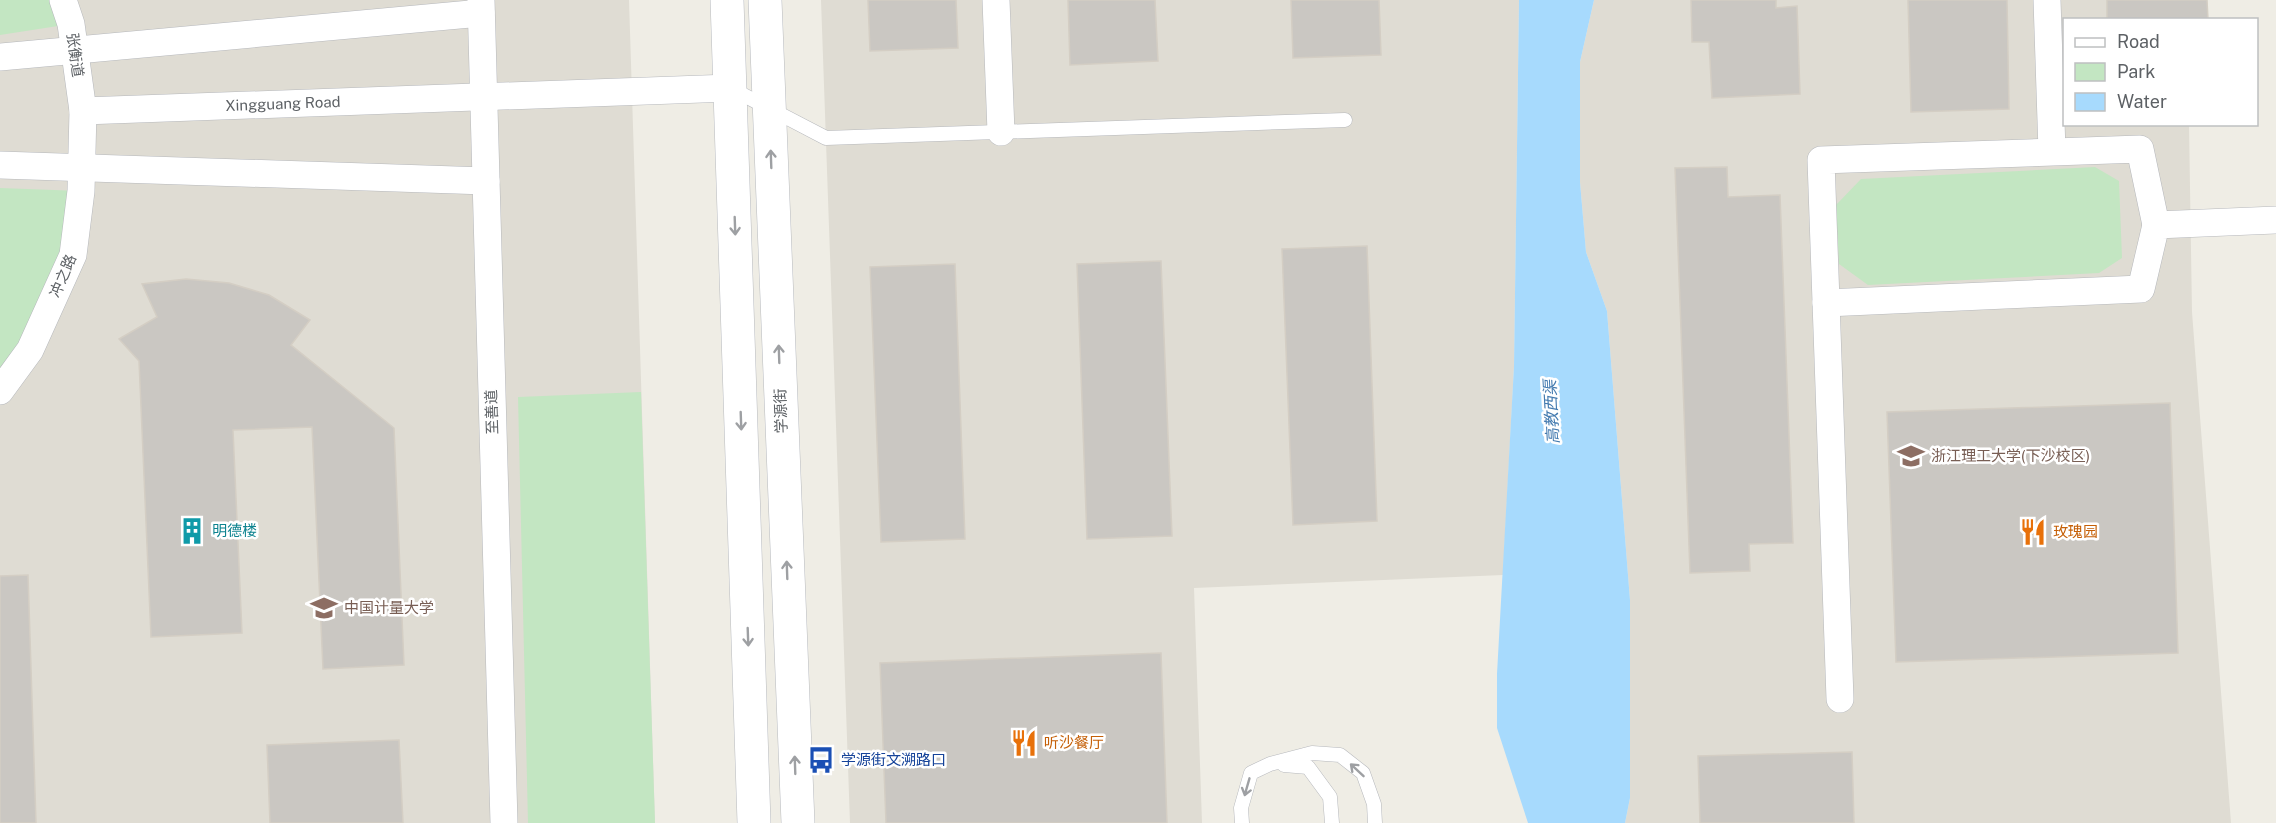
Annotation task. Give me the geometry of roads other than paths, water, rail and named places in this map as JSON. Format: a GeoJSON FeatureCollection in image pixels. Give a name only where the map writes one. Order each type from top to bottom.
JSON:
{"type":"FeatureCollection","features":[{"type":"Feature","properties":{"kind":"main road"},"geometry":{"type":"LineString","coordinates":[[728,0],[754,823]]}},
{"type":"Feature","properties":{"kind":"main road","name":"学源街"},"geometry":{"type":"LineString","coordinates":[[765,0],[798,823]]}},
{"type":"Feature","properties":{"kind":"street","name":"张衡道"},"geometry":{"type":"LineString","coordinates":[[63,0],[71,24],[83,111]]}},
{"type":"Feature","properties":{"kind":"street"},"geometry":{"type":"LineString","coordinates":[[996,0],[1001,132]]}},
{"type":"Feature","properties":{"kind":"street"},"geometry":{"type":"LineString","coordinates":[[2047,0],[2052,151]]}},
{"type":"Feature","properties":{"kind":"street"},"geometry":{"type":"LineString","coordinates":[[0,57],[481,7]]}},
{"type":"Feature","properties":{"kind":"street","name":"至善道"},"geometry":{"type":"LineString","coordinates":[[481,7],[504,823]]}},
{"type":"Feature","properties":{"kind":"street","name":"Xingguang Road"},"geometry":{"type":"LineString","coordinates":[[83,111],[730,88]]}},
{"type":"Feature","properties":{"kind":"street","name":"冲之路"},"geometry":{"type":"LineString","coordinates":[[0,391],[30,350],[74,255],[82,167],[83,111]]}},
{"type":"Feature","properties":{"kind":"street"},"geometry":{"type":"LineString","coordinates":[[1826,303],[2141,289],[2156,225],[2140,149],[1821,160],[1826,303],[1840,699]]}},
{"type":"Feature","properties":{"kind":"street"},"geometry":{"type":"LineString","coordinates":[[0,165],[486,182]]}},
{"type":"Feature","properties":{"kind":"street"},"geometry":{"type":"LineString","coordinates":[[2156,225],[2276,220]]}},
{"type":"Feature","properties":{"kind":"lane"},"geometry":{"type":"LineString","coordinates":[[730,88],[826,138],[1345,120]]}},
{"type":"Feature","properties":{"kind":"lane"},"geometry":{"type":"LineString","coordinates":[[1242,823],[1241,808],[1251,773],[1270,764],[1312,753],[1340,755],[1363,773],[1374,804],[1375,823]]}},
{"type":"Feature","properties":{"kind":"lane"},"geometry":{"type":"LineString","coordinates":[[1270,764],[1308,767],[1330,798],[1332,823]]}},
{"type":"Feature","properties":{"kind":"water","name":"高教西渠"},"geometry":{"type":"Polygon","coordinates":[[[1519,0],[1594,0],[1580,62],[1580,182],[1586,252],[1607,311],[1630,600],[1630,798],[1625,823],[1528,823],[1497,728],[1497,674],[1514,366],[1519,0]]]}},
{"type":"Feature","properties":{"kind":"place","name":"浙江理工大学(下沙校区)"},"geometry":{"type":"Point","coordinates":[1911,456]}},
{"type":"Feature","properties":{"kind":"place","name":"明德楼"},"geometry":{"type":"Point","coordinates":[192,531]}},
{"type":"Feature","properties":{"kind":"place","name":"玫瑰园"},"geometry":{"type":"Point","coordinates":[2033,532]}},
{"type":"Feature","properties":{"kind":"place","name":"中国计量大学"},"geometry":{"type":"Point","coordinates":[324,608]}},
{"type":"Feature","properties":{"kind":"place","name":"听沙餐厅"},"geometry":{"type":"Point","coordinates":[1024,743]}},
{"type":"Feature","properties":{"kind":"place","name":"学源街文溯路口"},"geometry":{"type":"Point","coordinates":[821,760]}}]}
